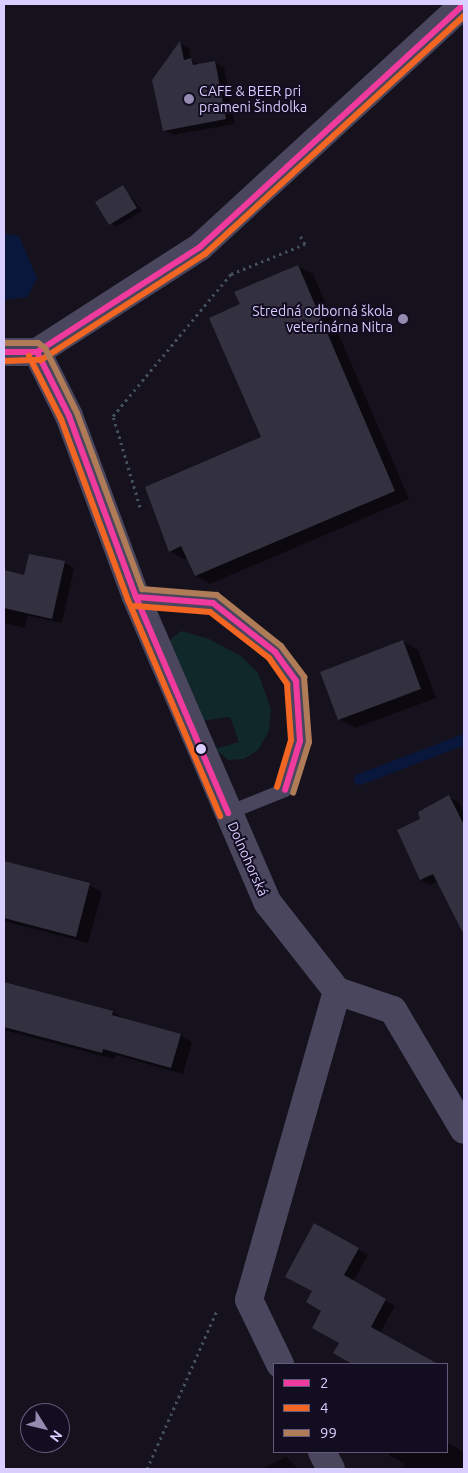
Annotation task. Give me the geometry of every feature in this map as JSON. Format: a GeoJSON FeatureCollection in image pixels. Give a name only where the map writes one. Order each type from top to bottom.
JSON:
{"type":"FeatureCollection","features":[{"type":"Feature","properties":{"kind":"street"},"geometry":{"type":"LineString","coordinates":[[4,352],[37,352],[200,247],[464,4]]}},
{"type":"Feature","properties":{"kind":"street","name":"Dolnohorská"},"geometry":{"type":"LineString","coordinates":[[37,352],[69,416],[136,598],[268,903],[337,991]]}},
{"type":"Feature","properties":{"kind":"street"},"geometry":{"type":"LineString","coordinates":[[280,1363],[249,1300],[337,991],[393,1010],[464,1130]]}},
{"type":"Feature","properties":{"kind":"street"},"geometry":{"type":"LineString","coordinates":[[323,1453],[331,1469]]}},
{"type":"Feature","properties":{"kind":"lane"},"geometry":{"type":"LineString","coordinates":[[136,598],[213,603],[274,652],[296,681],[300,740],[284,790],[228,813]]}},
{"type":"Feature","properties":{"kind":"path"},"geometry":{"type":"LineString","coordinates":[[141,510],[113,416],[231,274],[305,244],[300,235]]}},
{"type":"Feature","properties":{"kind":"path"},"geometry":{"type":"LineString","coordinates":[[147,1469],[221,1301],[249,1300]]}},
{"type":"Feature","properties":{"kind":"green space"},"geometry":{"type":"Polygon","coordinates":[[[181,631],[209,639],[241,656],[258,673],[271,709],[269,731],[258,750],[244,759],[228,760],[215,749],[239,742],[230,717],[200,721],[167,647],[171,639],[181,631]]]}},
{"type":"Feature","properties":{"kind":"water"},"geometry":{"type":"Polygon","coordinates":[[[4,234],[19,236],[37,278],[27,297],[4,300],[4,234]]]}},
{"type":"Feature","properties":{"kind":"building","name":"CAFE & BEER pri prameni Šindolka"},"geometry":{"type":"Polygon","coordinates":[[[180,41],[184,60],[191,58],[193,65],[215,61],[226,119],[163,131],[152,80],[180,41]]]}},
{"type":"Feature","properties":{"kind":"building"},"geometry":{"type":"Polygon","coordinates":[[[123,185],[137,208],[109,225],[95,202],[123,185]]]}},
{"type":"Feature","properties":{"kind":"building"},"geometry":{"type":"Polygon","coordinates":[[[298,265],[395,491],[195,576],[181,546],[169,552],[145,487],[261,437],[209,318],[240,304],[234,292],[298,265]]]}},
{"type":"Feature","properties":{"kind":"building"},"geometry":{"type":"Polygon","coordinates":[[[29,554],[65,561],[52,619],[4,608],[4,570],[24,575],[29,554]]]}},
{"type":"Feature","properties":{"kind":"building"},"geometry":{"type":"Polygon","coordinates":[[[403,640],[421,689],[338,720],[320,672],[403,640]]]}},
{"type":"Feature","properties":{"kind":"building"},"geometry":{"type":"Polygon","coordinates":[[[449,795],[464,825],[464,935],[433,874],[420,880],[397,830],[420,819],[418,812],[449,795]]]}},
{"type":"Feature","properties":{"kind":"building"},"geometry":{"type":"Polygon","coordinates":[[[4,861],[90,883],[76,937],[4,918],[4,861]]]}},
{"type":"Feature","properties":{"kind":"building"},"geometry":{"type":"Polygon","coordinates":[[[4,982],[113,1011],[112,1015],[181,1034],[171,1068],[103,1049],[102,1053],[4,1027],[4,982]]]}},
{"type":"Feature","properties":{"kind":"building"},"geometry":{"type":"Polygon","coordinates":[[[314,1223],[359,1248],[344,1275],[386,1299],[371,1327],[436,1363],[350,1363],[333,1353],[339,1343],[312,1328],[321,1311],[306,1302],[312,1291],[285,1277],[314,1223]]]}},
{"type":"Feature","properties":{"kind":"waterway"},"geometry":{"type":"LineString","coordinates":[[359,779],[464,739]]}},
{"type":"Feature","properties":{"kind":"transit line","name":"2"},"geometry":{"type":"LineString","coordinates":[[4,352],[37,352],[200,247],[464,4]]}},
{"type":"Feature","properties":{"kind":"transit line","name":"4"},"geometry":{"type":"LineString","coordinates":[[4,361],[41,360],[205,254],[464,16]]}},
{"type":"Feature","properties":{"kind":"transit line","name":"99"},"geometry":{"type":"LineString","coordinates":[[4,343],[38,343],[45,348],[77,413],[142,589],[217,595],[281,646],[304,677],[309,742],[293,793]]}},
{"type":"Feature","properties":{"kind":"transit line","name":"2"},"geometry":{"type":"LineString","coordinates":[[37,352],[69,416],[136,597],[228,813]]}},
{"type":"Feature","properties":{"kind":"transit line","name":"4"},"geometry":{"type":"LineString","coordinates":[[29,356],[61,419],[128,600],[220,816]]}},
{"type":"Feature","properties":{"kind":"transit line","name":"2"},"geometry":{"type":"LineString","coordinates":[[136,597],[213,603],[275,652],[296,681],[300,741],[285,790]]}},
{"type":"Feature","properties":{"kind":"transit line","name":"4"},"geometry":{"type":"LineString","coordinates":[[135,606],[210,612],[269,658],[287,684],[291,740],[277,787]]}},
{"type":"Feature","properties":{"kind":"place","name":"CAFE & BEER pri prameni Šindolka"},"geometry":{"type":"Point","coordinates":[189,99]}},
{"type":"Feature","properties":{"kind":"place","name":"Stredná odborná škola veterinárna Nitra"},"geometry":{"type":"Point","coordinates":[403,319]}}]}
